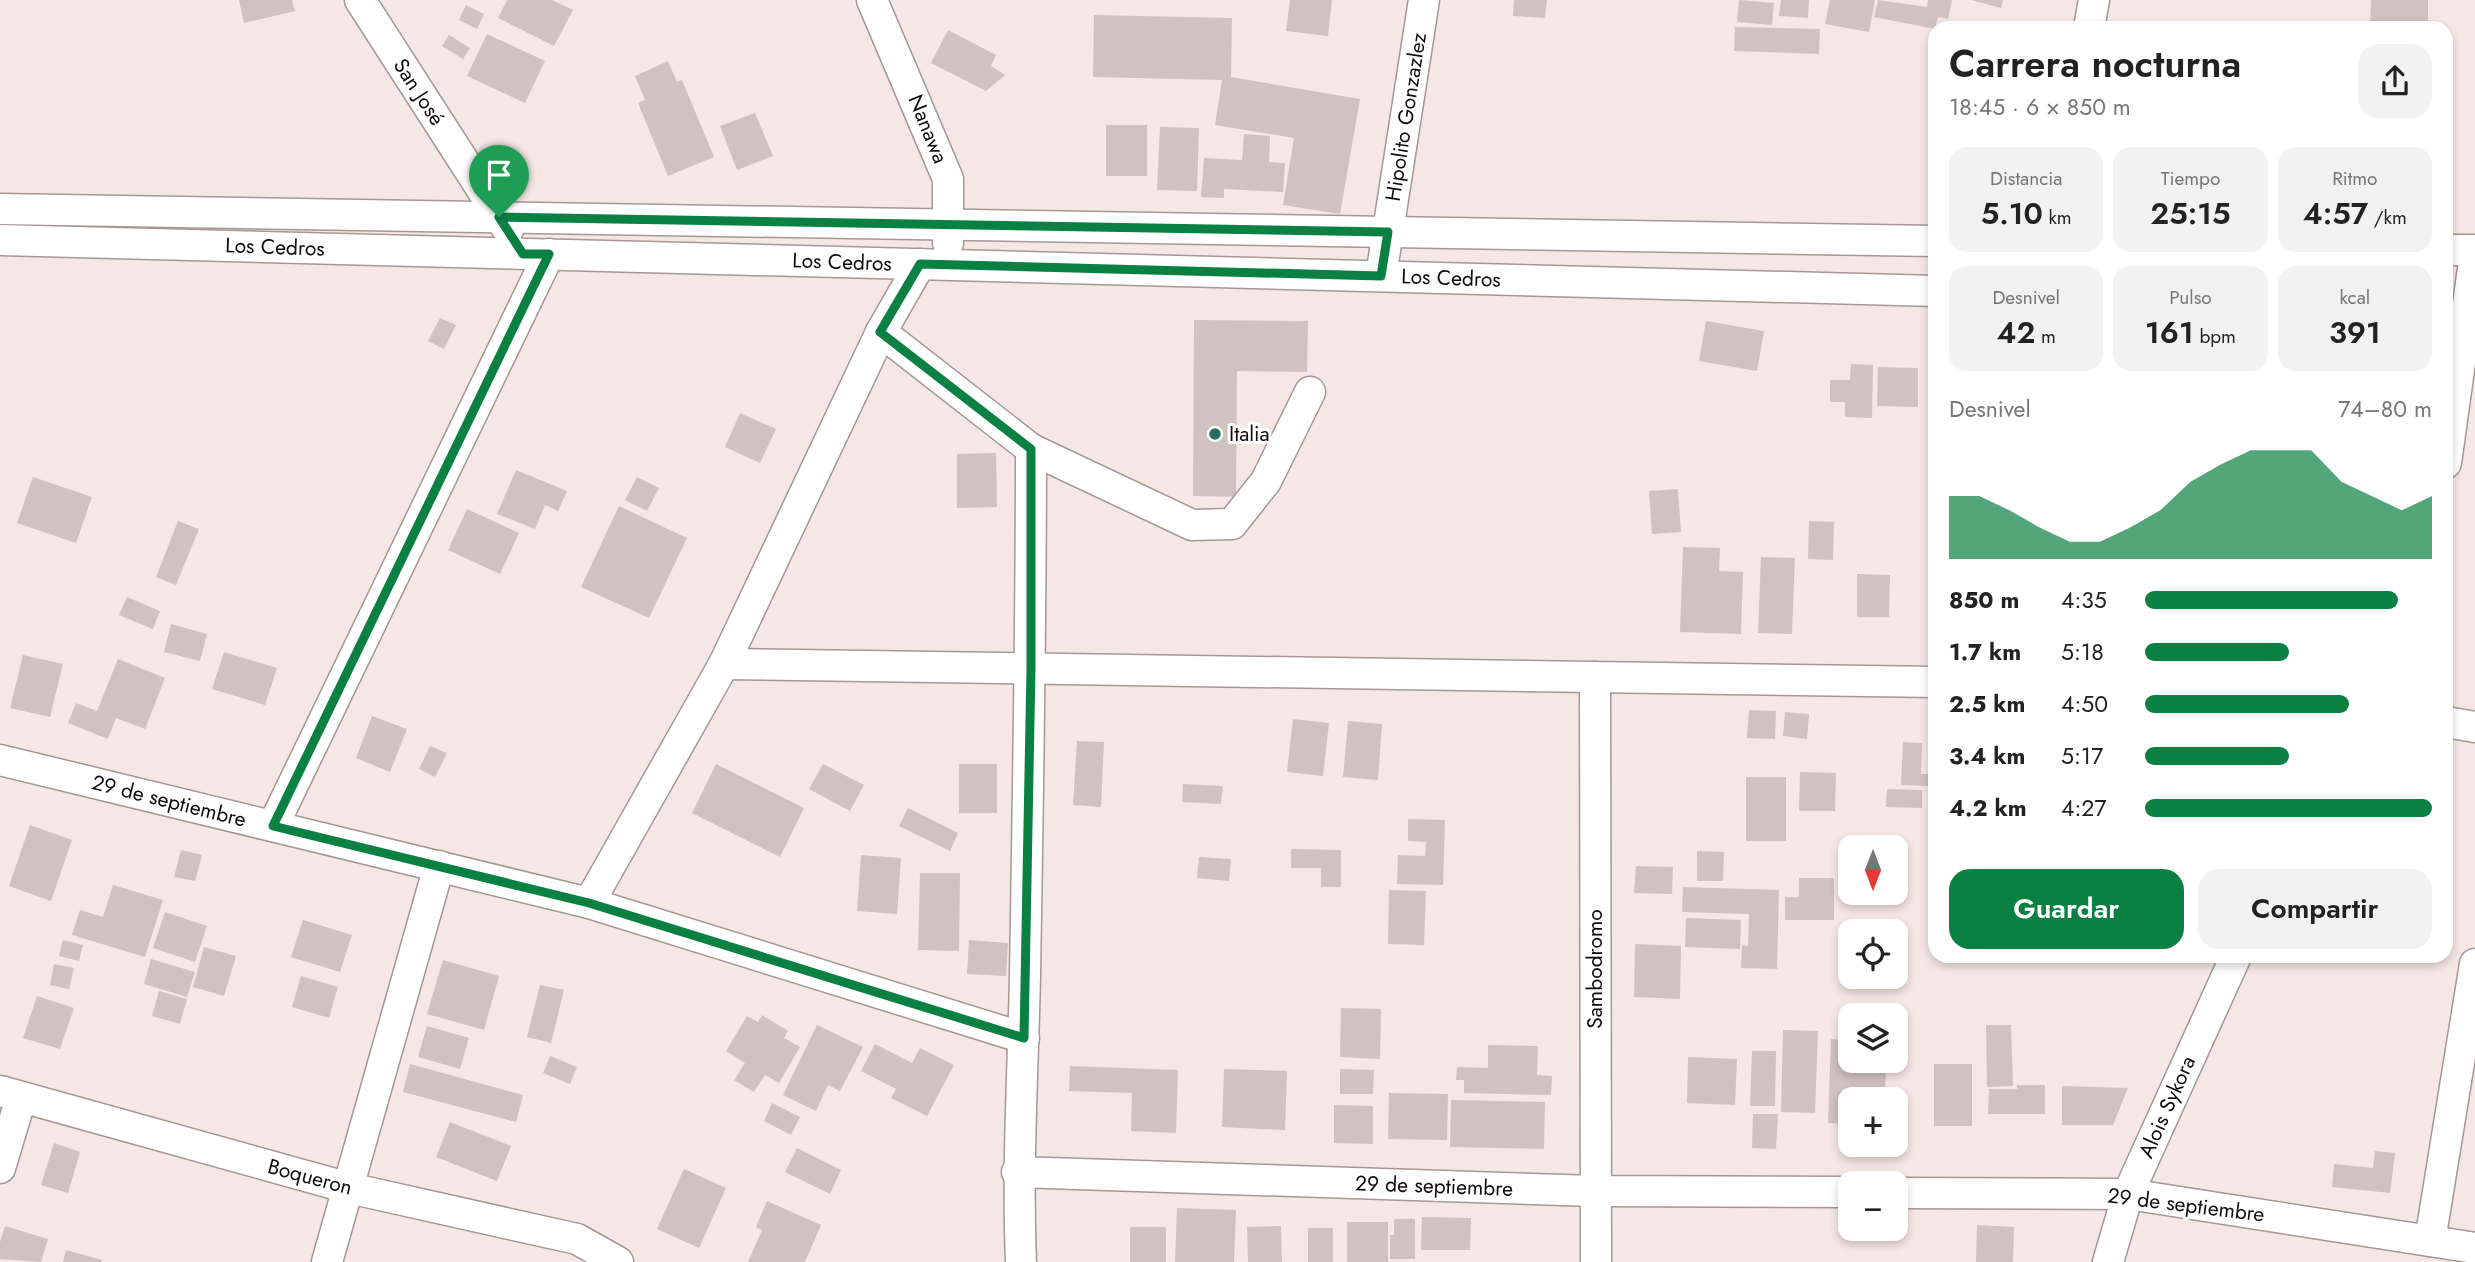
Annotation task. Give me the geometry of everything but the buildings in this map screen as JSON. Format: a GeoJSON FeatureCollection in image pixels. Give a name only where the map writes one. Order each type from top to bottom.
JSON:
{"type":"FeatureCollection","features":[{"type":"Feature","properties":{"kind":"street","name":"San José"},"geometry":{"type":"LineString","coordinates":[[360,0],[499,217],[536,254]]}},
{"type":"Feature","properties":{"kind":"street","name":"Nanawa"},"geometry":{"type":"LineString","coordinates":[[872,0],[948,179],[948,225],[934,265]]}},
{"type":"Feature","properties":{"kind":"street","name":"Hipolito Gonzazlez"},"geometry":{"type":"LineString","coordinates":[[1381,276],[1424,0]]}},
{"type":"Feature","properties":{"kind":"street"},"geometry":{"type":"LineString","coordinates":[[2091,21],[2094,0]]}},
{"type":"Feature","properties":{"kind":"street"},"geometry":{"type":"LineString","coordinates":[[0,209],[1928,241]]}},
{"type":"Feature","properties":{"kind":"street","name":"Los Cedros"},"geometry":{"type":"LineString","coordinates":[[0,240],[1928,291]]}},
{"type":"Feature","properties":{"kind":"street"},"geometry":{"type":"LineString","coordinates":[[2453,250],[2475,252],[2458,305],[2453,371]]}},
{"type":"Feature","properties":{"kind":"street"},"geometry":{"type":"LineString","coordinates":[[273,826],[536,254]]}},
{"type":"Feature","properties":{"kind":"street"},"geometry":{"type":"LineString","coordinates":[[589,903],[724,664],[880,332],[934,265]]}},
{"type":"Feature","properties":{"kind":"street"},"geometry":{"type":"LineString","coordinates":[[880,332],[1031,449],[1192,526],[1232,524],[1266,481],[1310,392]]}},
{"type":"Feature","properties":{"kind":"street"},"geometry":{"type":"LineString","coordinates":[[1021,1262],[1017,1172],[1024,1038],[1031,668],[1031,449]]}},
{"type":"Feature","properties":{"kind":"street"},"geometry":{"type":"LineString","coordinates":[[724,664],[1928,682]]}},
{"type":"Feature","properties":{"kind":"street","name":"Sambodromo"},"geometry":{"type":"LineString","coordinates":[[1595,677],[1596,1262]]}},
{"type":"Feature","properties":{"kind":"street"},"geometry":{"type":"LineString","coordinates":[[2453,723],[2475,727]]}},
{"type":"Feature","properties":{"kind":"street","name":"29 de septiembre"},"geometry":{"type":"LineString","coordinates":[[0,760],[589,903],[1024,1038]]}},
{"type":"Feature","properties":{"kind":"street"},"geometry":{"type":"LineString","coordinates":[[327,1262],[439,866]]}},
{"type":"Feature","properties":{"kind":"street","name":"Alois Sykora"},"geometry":{"type":"LineString","coordinates":[[2108,1262],[2129,1194],[2233,963]]}},
{"type":"Feature","properties":{"kind":"street"},"geometry":{"type":"LineString","coordinates":[[2430,1241],[2475,964]]}},
{"type":"Feature","properties":{"kind":"street"},"geometry":{"type":"LineString","coordinates":[[0,1168],[10,1094]]}},
{"type":"Feature","properties":{"kind":"street","name":"Boqueron"},"geometry":{"type":"LineString","coordinates":[[10,1094],[349,1188],[577,1239],[618,1262]]}},
{"type":"Feature","properties":{"kind":"street","name":"29 de septiembre"},"geometry":{"type":"LineString","coordinates":[[1017,1172],[1595,1191],[1838,1192]]}},
{"type":"Feature","properties":{"kind":"street","name":"29 de septiembre"},"geometry":{"type":"LineString","coordinates":[[1908,1193],[2129,1194],[2475,1248]]}},
{"type":"Feature","properties":{"kind":"place","name":"Italia"},"geometry":{"type":"Point","coordinates":[1215,434]}},
{"type":"Feature","properties":{"kind":"route"},"geometry":{"type":"LineString","coordinates":[[499,217],[1388,232],[1381,276],[920,264],[880,332],[1031,449],[1031,668],[1024,1038],[589,903],[273,826],[549,254],[523,254],[499,217]]}}]}
